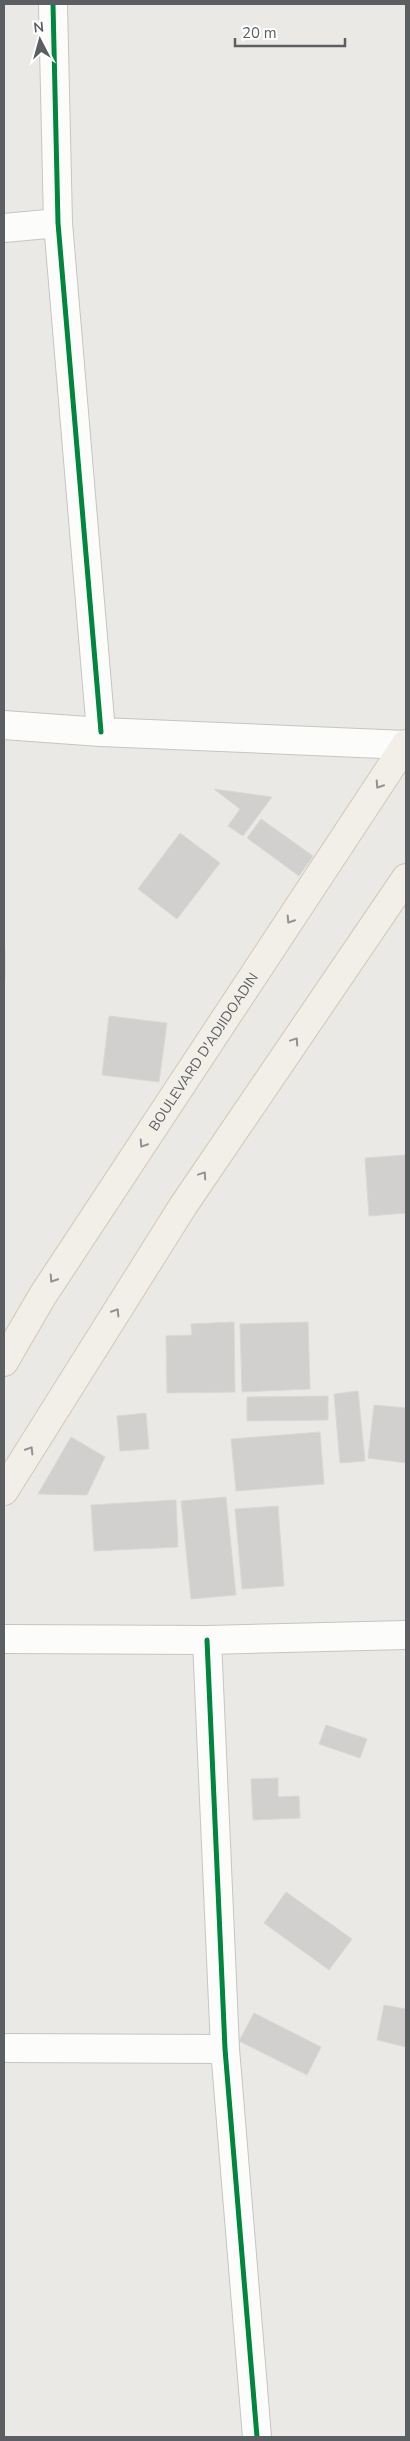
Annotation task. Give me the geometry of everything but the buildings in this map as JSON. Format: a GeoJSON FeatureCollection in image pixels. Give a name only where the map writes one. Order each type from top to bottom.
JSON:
{"type":"FeatureCollection","features":[{"type":"Feature","properties":{"kind":"main road","name":"BOULEVARD D'ADJIDOADIN"},"geometry":{"type":"LineString","coordinates":[[4,1362],[43,1295],[406,744]]}},
{"type":"Feature","properties":{"kind":"main road"},"geometry":{"type":"LineString","coordinates":[[4,1491],[183,1206],[406,878]]}},
{"type":"Feature","properties":{"kind":"street"},"geometry":{"type":"LineString","coordinates":[[53,4],[58,223],[101,732]]}},
{"type":"Feature","properties":{"kind":"street"},"geometry":{"type":"LineString","coordinates":[[4,228],[58,223]]}},
{"type":"Feature","properties":{"kind":"street"},"geometry":{"type":"LineString","coordinates":[[4,725],[101,732],[406,744]]}},
{"type":"Feature","properties":{"kind":"street"},"geometry":{"type":"LineString","coordinates":[[4,1639],[208,1640],[406,1635]]}},
{"type":"Feature","properties":{"kind":"street"},"geometry":{"type":"LineString","coordinates":[[208,1640],[225,2049],[257,2437]]}},
{"type":"Feature","properties":{"kind":"street"},"geometry":{"type":"LineString","coordinates":[[4,2048],[225,2049]]}},
{"type":"Feature","properties":{"kind":"cycle path"},"geometry":{"type":"LineString","coordinates":[[53,4],[58,223],[101,732]]}},
{"type":"Feature","properties":{"kind":"cycle path"},"geometry":{"type":"LineString","coordinates":[[207,1640],[225,2049],[257,2437]]}}]}
